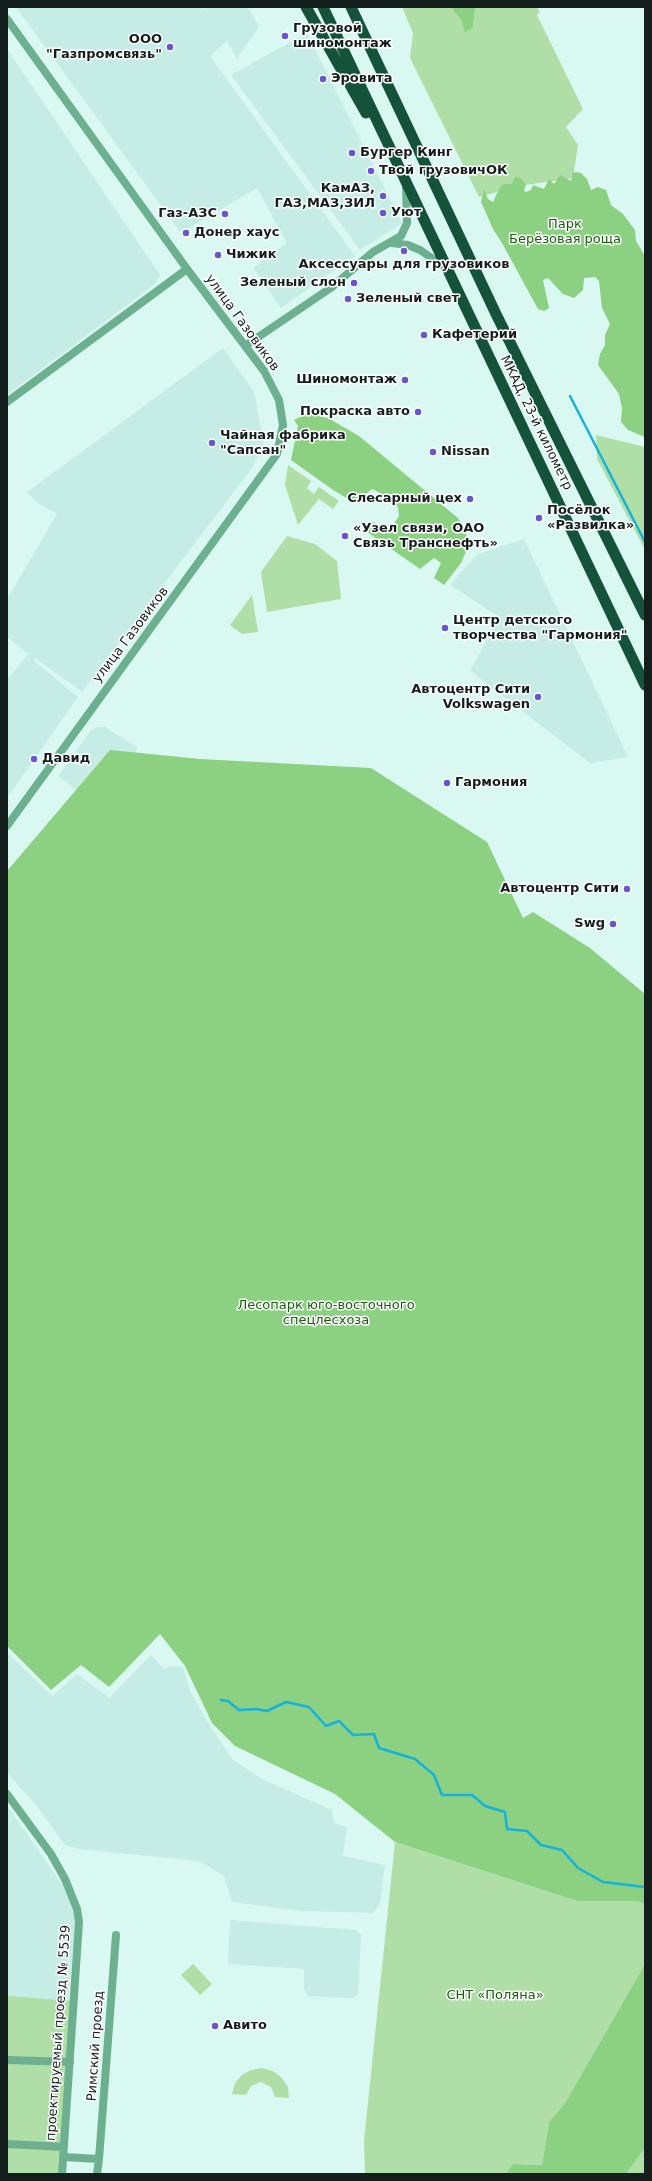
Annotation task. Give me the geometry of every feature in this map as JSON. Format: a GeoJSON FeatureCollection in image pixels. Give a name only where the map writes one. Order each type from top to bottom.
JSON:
{"type":"FeatureCollection","features":[{"type":"Feature","properties":{"kind":"highway"},"geometry":{"type":"LineString","coordinates":[[306,7],[340,69],[392,154]]}},
{"type":"Feature","properties":{"kind":"highway","name":"МКАД, 23-й километр"},"geometry":{"type":"LineString","coordinates":[[323,7],[645,684]]}},
{"type":"Feature","properties":{"kind":"highway"},"geometry":{"type":"LineString","coordinates":[[351,7],[362,30]]}},
{"type":"Feature","properties":{"kind":"highway"},"geometry":{"type":"LineString","coordinates":[[356,7],[362,30]]}},
{"type":"Feature","properties":{"kind":"highway","name":"МКАД, 23-й километр"},"geometry":{"type":"LineString","coordinates":[[362,30],[496,314],[645,615]]}},
{"type":"Feature","properties":{"kind":"street","name":"улица Газовиков"},"geometry":{"type":"LineString","coordinates":[[7,19],[187,268],[264,371],[279,400],[283,425],[277,454],[7,826]]}},
{"type":"Feature","properties":{"kind":"street"},"geometry":{"type":"LineString","coordinates":[[245,346],[332,287],[373,252],[401,236],[405,230],[408,205],[406,184]]}},
{"type":"Feature","properties":{"kind":"street"},"geometry":{"type":"LineString","coordinates":[[392,242],[408,245],[420,250],[446,268]]}},
{"type":"Feature","properties":{"kind":"street"},"geometry":{"type":"LineString","coordinates":[[7,402],[187,268]]}},
{"type":"Feature","properties":{"kind":"street","name":"проектируемый проезд № 5539"},"geometry":{"type":"LineString","coordinates":[[7,1794],[51,1854],[65,1879],[77,1909],[79,1942],[62,2174]]}},
{"type":"Feature","properties":{"kind":"street","name":"Римский проезд"},"geometry":{"type":"LineString","coordinates":[[97,2174],[116,1935]]}},
{"type":"Feature","properties":{"kind":"street"},"geometry":{"type":"LineString","coordinates":[[7,2060],[70,2062]]}},
{"type":"Feature","properties":{"kind":"street"},"geometry":{"type":"LineString","coordinates":[[7,2144],[64,2147]]}},
{"type":"Feature","properties":{"kind":"street"},"geometry":{"type":"LineString","coordinates":[[63,2156],[99,2159]]}},
{"type":"Feature","properties":{"kind":"shaded area"},"geometry":{"type":"Polygon","coordinates":[[[16,7],[203,7],[211,19],[204,7],[248,7],[259,27],[237,58],[227,41],[210,56],[355,256],[281,308],[253,268],[287,243],[257,188],[181,233],[16,7]]]}},
{"type":"Feature","properties":{"kind":"shaded area"},"geometry":{"type":"Polygon","coordinates":[[[307,33],[402,223],[360,250],[231,75],[307,33]]]}},
{"type":"Feature","properties":{"kind":"shaded area"},"geometry":{"type":"Polygon","coordinates":[[[7,49],[160,275],[154,285],[7,395],[7,49]]]}},
{"type":"Feature","properties":{"kind":"shaded area"},"geometry":{"type":"Polygon","coordinates":[[[223,348],[254,392],[264,445],[252,468],[82,692],[35,658],[34,661],[78,697],[7,798],[7,680],[28,654],[7,637],[7,599],[57,514],[39,504],[27,492],[223,348]]]}},
{"type":"Feature","properties":{"kind":"shaded area"},"geometry":{"type":"Polygon","coordinates":[[[524,539],[628,757],[590,763],[470,671],[499,617],[450,585],[476,555],[524,539]]]}},
{"type":"Feature","properties":{"kind":"shaded area"},"geometry":{"type":"Polygon","coordinates":[[[98,727],[105,727],[137,747],[133,764],[81,794],[58,776],[91,730],[98,727]]]}},
{"type":"Feature","properties":{"kind":"shaded area"},"geometry":{"type":"Polygon","coordinates":[[[7,1652],[52,1696],[77,1674],[109,1698],[151,1655],[164,1669],[171,1666],[183,1667],[190,1691],[232,1759],[262,1779],[332,1810],[334,1823],[347,1827],[343,1856],[385,1865],[380,1903],[374,1913],[302,1911],[232,1902],[224,1876],[199,1861],[79,1849],[65,1845],[36,1805],[7,1773],[7,1652]]]}},
{"type":"Feature","properties":{"kind":"shaded area"},"geometry":{"type":"Polygon","coordinates":[[[7,1806],[67,1891],[76,1920],[68,2004],[7,2000],[7,1806]]]}},
{"type":"Feature","properties":{"kind":"shaded area"},"geometry":{"type":"Polygon","coordinates":[[[230,1920],[356,1930],[361,1935],[358,1994],[354,1998],[308,1996],[304,1989],[304,1969],[228,1964],[230,1920]]]}},
{"type":"Feature","properties":{"kind":"green space"},"geometry":{"type":"Polygon","coordinates":[[[402,7],[451,7],[461,20],[465,31],[473,28],[475,7],[537,7],[540,13],[537,15],[583,109],[566,127],[578,145],[573,178],[519,186],[479,197],[410,58],[413,33],[402,7]]]}},
{"type":"Feature","properties":{"kind":"green space"},"geometry":{"type":"Polygon","coordinates":[[[451,7],[475,7],[473,28],[465,32],[461,20],[451,7]]]}},
{"type":"Feature","properties":{"kind":"green space","name":"Парк Берёзовая роща"},"geometry":{"type":"Polygon","coordinates":[[[573,173],[581,173],[587,179],[591,190],[598,187],[606,190],[611,205],[623,214],[635,230],[636,241],[645,256],[645,437],[628,430],[621,422],[622,408],[619,394],[598,365],[600,354],[605,345],[605,335],[610,324],[602,308],[599,281],[595,277],[584,278],[583,290],[574,298],[563,294],[548,278],[543,280],[549,308],[544,311],[538,309],[493,229],[481,202],[484,189],[488,199],[493,202],[500,187],[504,184],[512,184],[515,177],[521,178],[526,185],[524,190],[526,192],[531,190],[533,185],[544,189],[549,179],[554,184],[560,175],[571,181],[573,173]]]}},
{"type":"Feature","properties":{"kind":"green space"},"geometry":{"type":"Polygon","coordinates":[[[304,415],[315,415],[328,418],[359,436],[458,518],[466,532],[468,547],[461,563],[444,585],[434,578],[441,563],[434,558],[420,569],[367,532],[373,522],[389,531],[399,516],[398,507],[386,496],[372,489],[355,503],[333,490],[291,460],[298,426],[294,420],[304,415]]]}},
{"type":"Feature","properties":{"kind":"green space"},"geometry":{"type":"Polygon","coordinates":[[[596,435],[645,447],[645,550],[597,459],[596,435]]]}},
{"type":"Feature","properties":{"kind":"green space"},"geometry":{"type":"Polygon","coordinates":[[[288,465],[311,481],[307,488],[314,494],[319,487],[339,501],[333,509],[319,499],[298,525],[285,485],[288,465]]]}},
{"type":"Feature","properties":{"kind":"green space"},"geometry":{"type":"Polygon","coordinates":[[[287,536],[315,544],[337,561],[341,599],[267,612],[261,572],[287,536]]]}},
{"type":"Feature","properties":{"kind":"green space"},"geometry":{"type":"Polygon","coordinates":[[[252,595],[258,632],[242,634],[230,625],[252,595]]]}},
{"type":"Feature","properties":{"kind":"green space","name":"Лесопарк юго-восточного спецлесхоза"},"geometry":{"type":"Polygon","coordinates":[[[110,750],[200,759],[371,768],[487,842],[523,918],[533,912],[590,948],[645,994],[645,1905],[638,1901],[577,1901],[395,1842],[335,1794],[235,1746],[212,1723],[185,1666],[160,1634],[109,1687],[81,1665],[51,1690],[7,1646],[7,871],[110,750]]]}},
{"type":"Feature","properties":{"kind":"green space","name":"СНТ «Поляна»"},"geometry":{"type":"Polygon","coordinates":[[[395,1842],[577,1901],[638,1901],[645,1905],[645,1964],[565,2103],[549,2122],[542,2165],[513,2164],[506,2174],[365,2174],[364,2141],[395,1842]]]}},
{"type":"Feature","properties":{"kind":"green space"},"geometry":{"type":"Polygon","coordinates":[[[193,1964],[212,1984],[200,1995],[181,1975],[193,1964]]]}},
{"type":"Feature","properties":{"kind":"green space"},"geometry":{"type":"Polygon","coordinates":[[[645,1964],[645,2148],[626,2174],[506,2174],[513,2164],[542,2165],[549,2122],[565,2103],[645,1964]]]}},
{"type":"Feature","properties":{"kind":"green space"},"geometry":{"type":"Polygon","coordinates":[[[7,1996],[73,2001],[59,2174],[7,2174],[7,1996]]]}},
{"type":"Feature","properties":{"kind":"green space"},"geometry":{"type":"Polygon","coordinates":[[[262,2068],[273,2071],[282,2078],[288,2087],[289,2098],[275,2097],[271,2087],[261,2082],[251,2086],[246,2095],[232,2094],[235,2083],[242,2075],[251,2070],[262,2068]]]}},
{"type":"Feature","properties":{"kind":"green space"},"geometry":{"type":"Polygon","coordinates":[[[645,2148],[645,2174],[626,2174],[645,2148]]]}},
{"type":"Feature","properties":{"kind":"waterway"},"geometry":{"type":"LineString","coordinates":[[570,396],[645,542]]}},
{"type":"Feature","properties":{"kind":"waterway"},"geometry":{"type":"LineString","coordinates":[[221,1700],[228,1701],[239,1710],[256,1709],[267,1711],[286,1702],[309,1707],[326,1726],[339,1721],[353,1735],[374,1734],[379,1748],[415,1759],[434,1775],[442,1795],[472,1795],[485,1806],[505,1812],[507,1829],[527,1831],[541,1845],[562,1850],[578,1868],[603,1882],[645,1887]]}},
{"type":"Feature","properties":{"kind":"place","name":"Грузовой шиномонтаж"},"geometry":{"type":"Point","coordinates":[285,36]}},
{"type":"Feature","properties":{"kind":"place","name":"ООО \"Газпромсвязь\""},"geometry":{"type":"Point","coordinates":[170,47]}},
{"type":"Feature","properties":{"kind":"place","name":"Эровита"},"geometry":{"type":"Point","coordinates":[323,79]}},
{"type":"Feature","properties":{"kind":"place","name":"Бургер Кинг"},"geometry":{"type":"Point","coordinates":[352,153]}},
{"type":"Feature","properties":{"kind":"place","name":"Твой грузовичОК"},"geometry":{"type":"Point","coordinates":[371,171]}},
{"type":"Feature","properties":{"kind":"place","name":"КамАЗ, ГАЗ,МАЗ,ЗИЛ"},"geometry":{"type":"Point","coordinates":[383,196]}},
{"type":"Feature","properties":{"kind":"place","name":"Уют"},"geometry":{"type":"Point","coordinates":[383,213]}},
{"type":"Feature","properties":{"kind":"place","name":"Газ-АЗС"},"geometry":{"type":"Point","coordinates":[225,214]}},
{"type":"Feature","properties":{"kind":"place","name":"Донер хаус"},"geometry":{"type":"Point","coordinates":[186,233]}},
{"type":"Feature","properties":{"kind":"place","name":"Аксессуары для грузовиков"},"geometry":{"type":"Point","coordinates":[404,251]}},
{"type":"Feature","properties":{"kind":"place","name":"Чижик"},"geometry":{"type":"Point","coordinates":[218,255]}},
{"type":"Feature","properties":{"kind":"place","name":"Зеленый слон"},"geometry":{"type":"Point","coordinates":[354,283]}},
{"type":"Feature","properties":{"kind":"place","name":"Зеленый свет"},"geometry":{"type":"Point","coordinates":[348,299]}},
{"type":"Feature","properties":{"kind":"place","name":"Кафетерий"},"geometry":{"type":"Point","coordinates":[424,335]}},
{"type":"Feature","properties":{"kind":"place","name":"Шиномонтаж"},"geometry":{"type":"Point","coordinates":[405,380]}},
{"type":"Feature","properties":{"kind":"place","name":"Покраска авто"},"geometry":{"type":"Point","coordinates":[418,412]}},
{"type":"Feature","properties":{"kind":"place","name":"Чайная фабрика \"Сапсан\""},"geometry":{"type":"Point","coordinates":[212,443]}},
{"type":"Feature","properties":{"kind":"place","name":"Nissan"},"geometry":{"type":"Point","coordinates":[433,452]}},
{"type":"Feature","properties":{"kind":"place","name":"Слесарный цех"},"geometry":{"type":"Point","coordinates":[470,499]}},
{"type":"Feature","properties":{"kind":"place","name":"Посёлок «Развилка»"},"geometry":{"type":"Point","coordinates":[539,518]}},
{"type":"Feature","properties":{"kind":"place","name":"«Узел связи, ОАО Связь Транснефть»"},"geometry":{"type":"Point","coordinates":[345,536]}},
{"type":"Feature","properties":{"kind":"place","name":"Центр детского творчества \"Гармония\""},"geometry":{"type":"Point","coordinates":[445,628]}},
{"type":"Feature","properties":{"kind":"place","name":"Автоцентр Сити Volkswagen"},"geometry":{"type":"Point","coordinates":[538,697]}},
{"type":"Feature","properties":{"kind":"place","name":"Давид"},"geometry":{"type":"Point","coordinates":[34,759]}},
{"type":"Feature","properties":{"kind":"place","name":"Гармония"},"geometry":{"type":"Point","coordinates":[447,783]}},
{"type":"Feature","properties":{"kind":"place","name":"Автоцентр Сити"},"geometry":{"type":"Point","coordinates":[627,889]}},
{"type":"Feature","properties":{"kind":"place","name":"Swg"},"geometry":{"type":"Point","coordinates":[613,924]}},
{"type":"Feature","properties":{"kind":"place","name":"Авито"},"geometry":{"type":"Point","coordinates":[215,2026]}}]}
